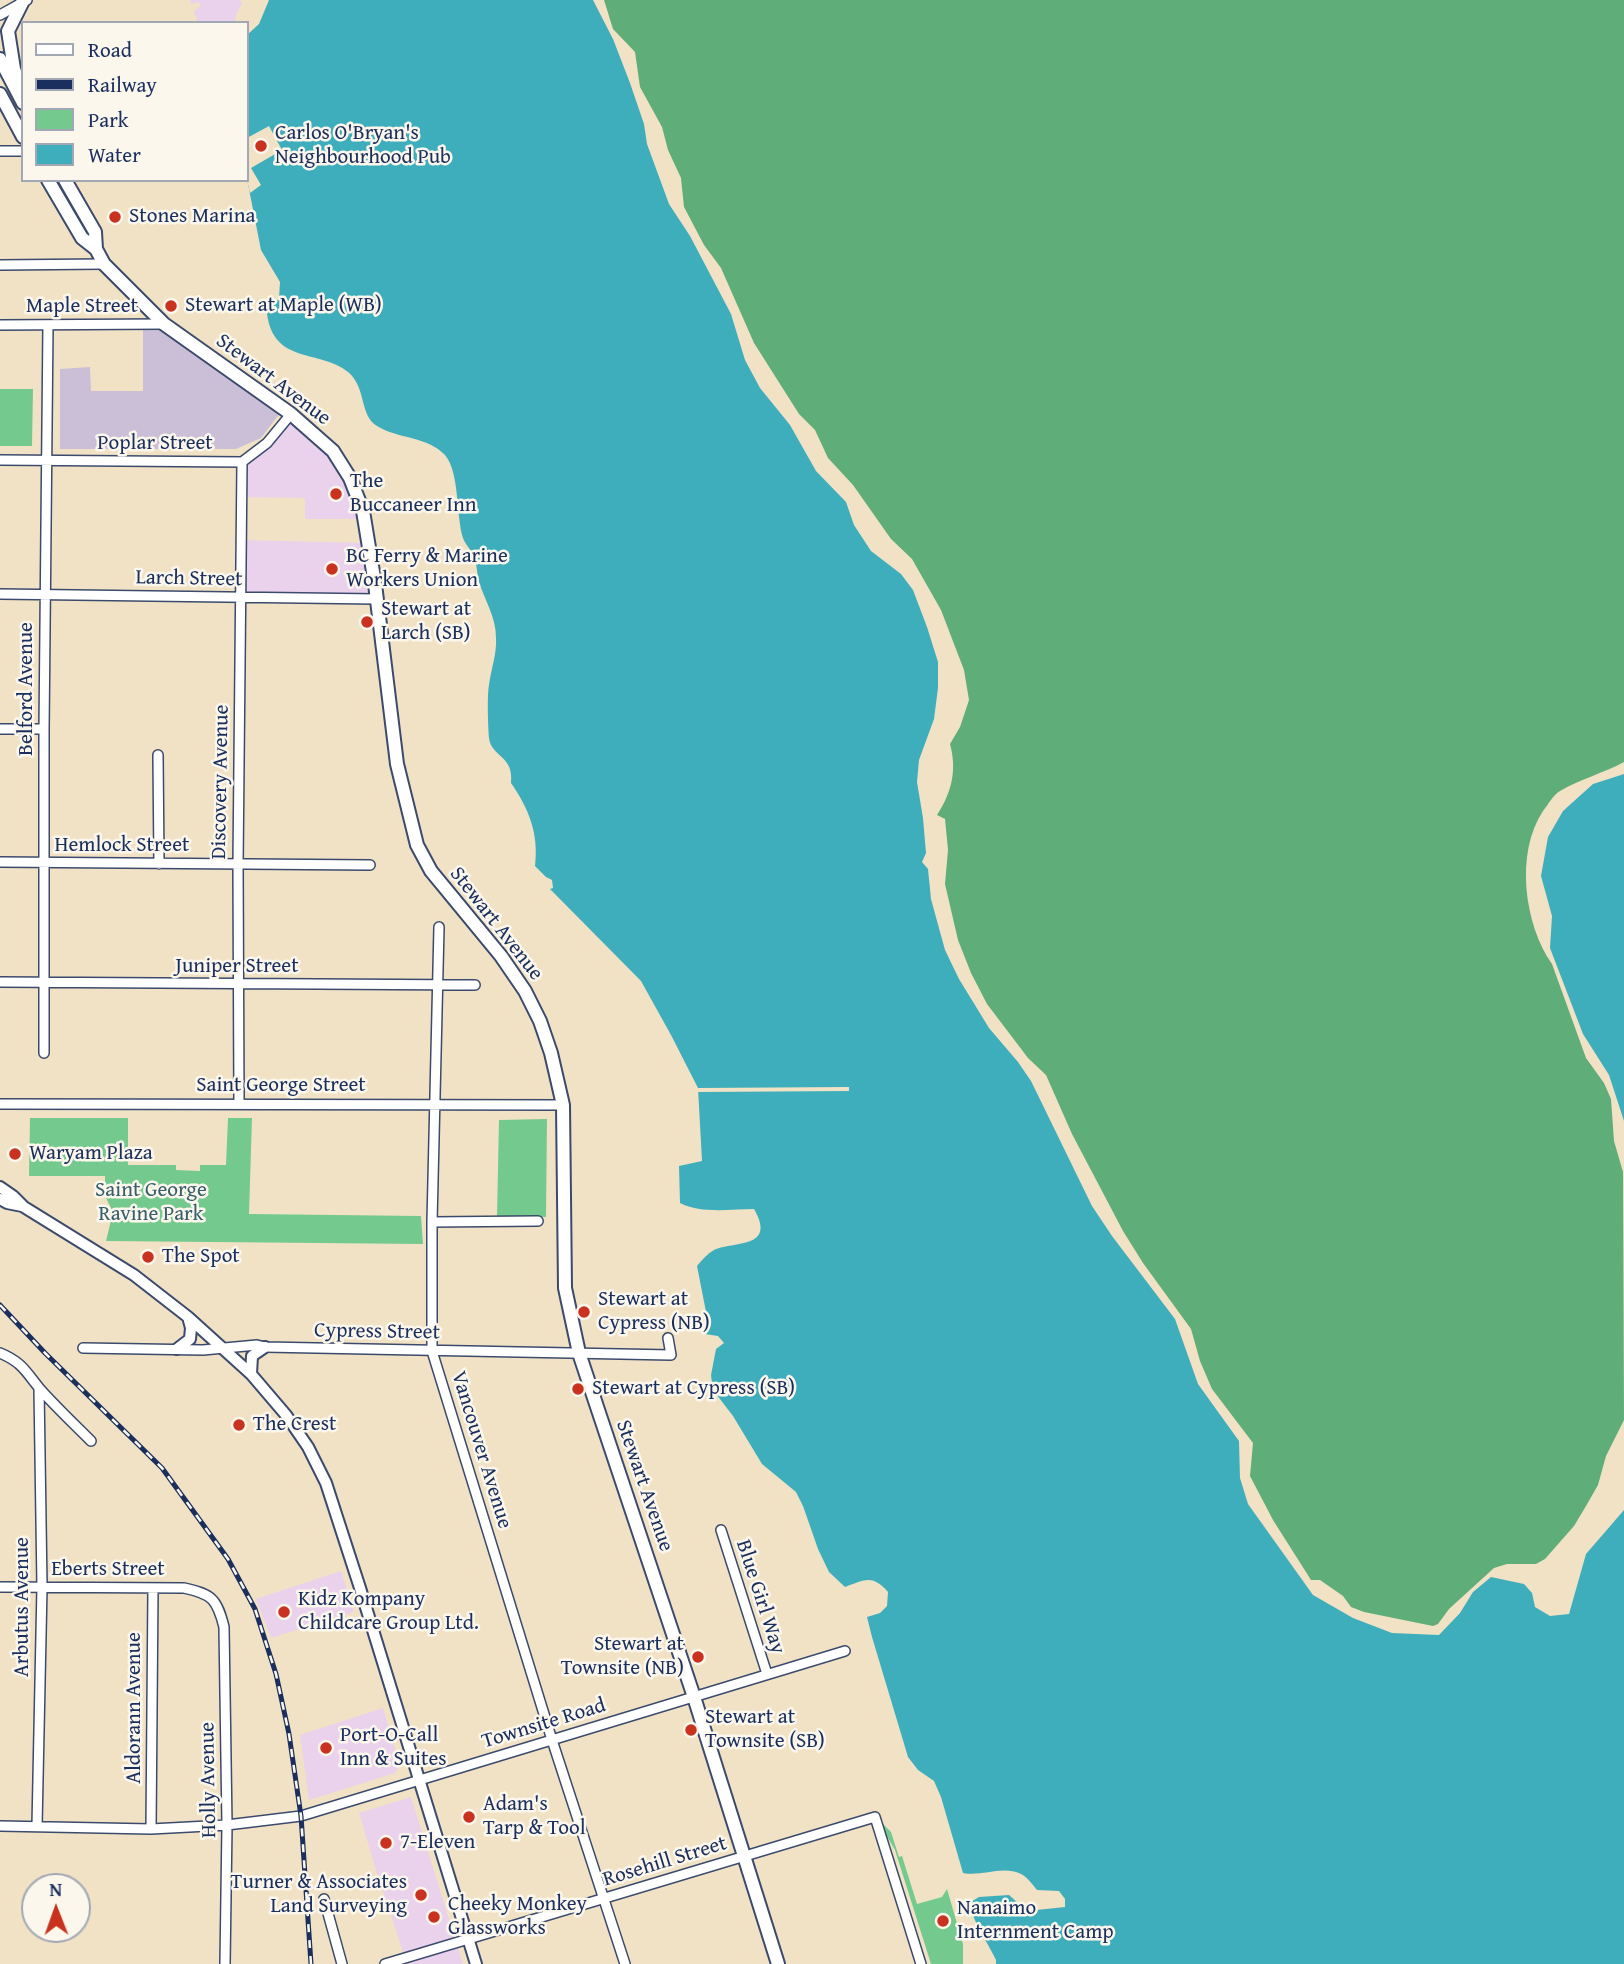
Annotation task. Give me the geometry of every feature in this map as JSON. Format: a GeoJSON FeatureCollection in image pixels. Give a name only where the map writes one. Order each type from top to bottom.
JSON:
{"type":"FeatureCollection","features":[{"type":"Feature","properties":{"kind":"highway"},"geometry":{"type":"LineString","coordinates":[[21,88],[14,69],[8,31],[25,1]]}},
{"type":"Feature","properties":{"kind":"highway"},"geometry":{"type":"LineString","coordinates":[[0,59],[21,99]]}},
{"type":"Feature","properties":{"kind":"highway"},"geometry":{"type":"LineString","coordinates":[[0,94],[21,133]]}},
{"type":"Feature","properties":{"kind":"highway","name":"Stewart Avenue"},"geometry":{"type":"LineString","coordinates":[[49,182],[82,238],[96,249],[104,264],[164,324],[291,414],[333,451],[351,478],[363,510],[377,598],[397,764],[416,845],[431,871],[501,956],[525,991],[540,1021],[551,1053],[563,1105],[565,1288],[579,1353],[694,1697],[778,1964]]}},
{"type":"Feature","properties":{"kind":"highway","name":"Stewart Avenue"},"geometry":{"type":"LineString","coordinates":[[66,182],[96,232],[96,249]]}},
{"type":"Feature","properties":{"kind":"main road"},"geometry":{"type":"LineString","coordinates":[[0,1187],[22,1206],[134,1275],[188,1317],[251,1374],[308,1447],[326,1483],[476,1964]]}},
{"type":"Feature","properties":{"kind":"main road"},"geometry":{"type":"LineString","coordinates":[[0,1199],[22,1206]]}},
{"type":"Feature","properties":{"kind":"main road"},"geometry":{"type":"LineString","coordinates":[[177,1349],[190,1339],[188,1317]]}},
{"type":"Feature","properties":{"kind":"main road"},"geometry":{"type":"LineString","coordinates":[[251,1374],[252,1356],[265,1347]]}},
{"type":"Feature","properties":{"kind":"street"},"geometry":{"type":"LineString","coordinates":[[0,15],[25,1]]}},
{"type":"Feature","properties":{"kind":"street"},"geometry":{"type":"LineString","coordinates":[[0,151],[21,151]]}},
{"type":"Feature","properties":{"kind":"street"},"geometry":{"type":"LineString","coordinates":[[0,265],[104,264]]}},
{"type":"Feature","properties":{"kind":"street","name":"Maple Street"},"geometry":{"type":"LineString","coordinates":[[0,325],[164,324]]}},
{"type":"Feature","properties":{"kind":"street","name":"Belford Avenue"},"geometry":{"type":"LineString","coordinates":[[44,1053],[48,325]]}},
{"type":"Feature","properties":{"kind":"street","name":"Poplar Street"},"geometry":{"type":"LineString","coordinates":[[0,460],[242,461],[267,443],[291,414]]}},
{"type":"Feature","properties":{"kind":"street","name":"Discovery Avenue"},"geometry":{"type":"LineString","coordinates":[[239,1104],[238,864],[242,461]]}},
{"type":"Feature","properties":{"kind":"street","name":"Larch Street"},"geometry":{"type":"LineString","coordinates":[[0,594],[377,598]]}},
{"type":"Feature","properties":{"kind":"street"},"geometry":{"type":"LineString","coordinates":[[0,729],[44,729]]}},
{"type":"Feature","properties":{"kind":"street"},"geometry":{"type":"LineString","coordinates":[[158,755],[159,864]]}},
{"type":"Feature","properties":{"kind":"street","name":"Hemlock Street"},"geometry":{"type":"LineString","coordinates":[[0,862],[370,865]]}},
{"type":"Feature","properties":{"kind":"street","name":"Vancouver Avenue"},"geometry":{"type":"LineString","coordinates":[[439,928],[432,1222],[432,1351],[552,1740],[625,1964]]}},
{"type":"Feature","properties":{"kind":"street","name":"Juniper Street"},"geometry":{"type":"LineString","coordinates":[[0,982],[475,985]]}},
{"type":"Feature","properties":{"kind":"street","name":"Saint George Street"},"geometry":{"type":"LineString","coordinates":[[0,1104],[563,1105]]}},
{"type":"Feature","properties":{"kind":"street"},"geometry":{"type":"LineString","coordinates":[[432,1222],[538,1221]]}},
{"type":"Feature","properties":{"kind":"street","name":"Cypress Street"},"geometry":{"type":"LineString","coordinates":[[83,1348],[177,1349],[245,1345],[671,1355],[668,1338]]}},
{"type":"Feature","properties":{"kind":"street"},"geometry":{"type":"LineString","coordinates":[[0,1353],[14,1359],[28,1370],[39,1388],[91,1441]]}},
{"type":"Feature","properties":{"kind":"street","name":"Arbutus Avenue"},"geometry":{"type":"LineString","coordinates":[[37,1826],[41,1587],[39,1388]]}},
{"type":"Feature","properties":{"kind":"street","name":"Blue Girl Way"},"geometry":{"type":"LineString","coordinates":[[721,1530],[767,1674]]}},
{"type":"Feature","properties":{"kind":"street","name":"Eberts Street"},"geometry":{"type":"LineString","coordinates":[[0,1587],[184,1588],[213,1598]]}},
{"type":"Feature","properties":{"kind":"street","name":"Aldorann Avenue"},"geometry":{"type":"LineString","coordinates":[[151,1829],[153,1588]]}},
{"type":"Feature","properties":{"kind":"street","name":"Holly Avenue"},"geometry":{"type":"LineString","coordinates":[[213,1598],[220,1610],[224,1627],[228,1825],[225,1964]]}},
{"type":"Feature","properties":{"kind":"street","name":"Townsite Road"},"geometry":{"type":"LineString","coordinates":[[0,1826],[151,1829],[228,1825],[301,1816],[845,1651]]}},
{"type":"Feature","properties":{"kind":"street","name":"Rosehill Street"},"geometry":{"type":"LineString","coordinates":[[385,1964],[875,1816],[922,1964]]}},
{"type":"Feature","properties":{"kind":"street"},"geometry":{"type":"LineString","coordinates":[[324,1899],[342,1964]]}},
{"type":"Feature","properties":{"kind":"shaded area"},"geometry":{"type":"Polygon","coordinates":[[[190,0],[240,0],[242,3],[235,17],[236,21],[197,21],[194,11],[201,6],[199,2],[191,4],[190,0]]]}},
{"type":"Feature","properties":{"kind":"shaded area"},"geometry":{"type":"Polygon","coordinates":[[[143,326],[163,326],[280,413],[261,438],[236,449],[60,449],[60,369],[90,367],[91,391],[143,391],[143,326]]]}},
{"type":"Feature","properties":{"kind":"shaded area"},"geometry":{"type":"Polygon","coordinates":[[[292,417],[332,454],[349,478],[362,519],[305,519],[305,498],[243,497],[243,462],[292,417]]]}},
{"type":"Feature","properties":{"kind":"shaded area"},"geometry":{"type":"Polygon","coordinates":[[[242,540],[366,543],[375,597],[242,595],[242,540]]]}},
{"type":"Feature","properties":{"kind":"shaded area"},"geometry":{"type":"Polygon","coordinates":[[[341,1571],[354,1612],[271,1638],[256,1599],[341,1571]]]}},
{"type":"Feature","properties":{"kind":"shaded area"},"geometry":{"type":"Polygon","coordinates":[[[383,1708],[400,1766],[395,1773],[309,1800],[300,1735],[383,1708]]]}},
{"type":"Feature","properties":{"kind":"shaded area"},"geometry":{"type":"Polygon","coordinates":[[[411,1797],[463,1964],[407,1964],[376,1870],[359,1813],[411,1797]]]}},
{"type":"Feature","properties":{"kind":"green space"},"geometry":{"type":"Polygon","coordinates":[[[604,0],[1624,0],[1624,762],[1555,795],[1534,828],[1526,867],[1526,888],[1535,929],[1552,964],[1586,1058],[1604,1083],[1611,1099],[1614,1141],[1623,1172],[1624,1420],[1606,1456],[1598,1485],[1574,1526],[1545,1559],[1536,1564],[1507,1564],[1494,1568],[1449,1609],[1438,1624],[1433,1626],[1364,1612],[1351,1607],[1343,1596],[1320,1580],[1311,1580],[1273,1520],[1250,1476],[1253,1443],[1212,1389],[1191,1329],[1123,1231],[1072,1134],[1046,1075],[1028,1058],[987,1004],[971,973],[958,940],[945,884],[948,850],[945,819],[937,815],[952,781],[950,744],[960,727],[969,700],[964,670],[941,610],[912,559],[891,539],[853,485],[828,458],[815,430],[799,414],[754,343],[721,268],[704,245],[684,207],[681,178],[668,150],[662,127],[640,87],[635,52],[613,29],[604,0]]]}},
{"type":"Feature","properties":{"kind":"green space"},"geometry":{"type":"Polygon","coordinates":[[[0,389],[33,389],[32,446],[0,446],[0,389]]]}},
{"type":"Feature","properties":{"kind":"green space","name":"Saint George Ravine Park"},"geometry":{"type":"Polygon","coordinates":[[[30,1118],[128,1118],[128,1165],[176,1165],[176,1170],[200,1171],[200,1165],[226,1165],[228,1118],[252,1118],[249,1214],[421,1216],[423,1244],[106,1241],[113,1212],[105,1196],[105,1176],[29,1176],[30,1118]]]}},
{"type":"Feature","properties":{"kind":"green space"},"geometry":{"type":"Polygon","coordinates":[[[547,1119],[546,1217],[497,1216],[499,1120],[547,1119]]]}},
{"type":"Feature","properties":{"kind":"green space"},"geometry":{"type":"Polygon","coordinates":[[[875,1816],[891,1832],[899,1857],[902,1856],[917,1904],[942,1897],[947,1889],[963,1944],[963,1964],[931,1964],[895,1850],[875,1816]]]}},
{"type":"Feature","properties":{"kind":"water"},"geometry":{"type":"Polygon","coordinates":[[[269,0],[593,0],[613,39],[630,83],[644,124],[647,144],[669,204],[690,236],[731,314],[745,360],[760,388],[790,425],[816,471],[846,502],[854,525],[871,551],[901,574],[913,590],[938,662],[934,719],[919,760],[917,782],[926,853],[922,862],[928,869],[931,899],[945,950],[989,1028],[1031,1081],[1092,1206],[1175,1319],[1198,1384],[1239,1441],[1240,1478],[1248,1504],[1313,1595],[1353,1618],[1392,1633],[1439,1635],[1460,1613],[1473,1592],[1491,1577],[1524,1584],[1532,1593],[1535,1607],[1550,1616],[1569,1614],[1586,1554],[1624,1510],[1624,1964],[996,1964],[969,1903],[979,1897],[1009,1895],[1027,1911],[1065,1907],[1065,1899],[1059,1891],[1037,1890],[1025,1877],[1014,1872],[963,1873],[934,1781],[918,1770],[908,1757],[872,1637],[867,1617],[880,1613],[887,1606],[888,1592],[868,1580],[845,1587],[829,1572],[796,1492],[762,1464],[733,1416],[713,1390],[711,1375],[716,1349],[724,1343],[718,1336],[705,1334],[703,1329],[708,1322],[697,1266],[714,1250],[742,1244],[757,1237],[760,1222],[754,1209],[707,1210],[680,1203],[679,1166],[702,1161],[698,1088],[641,981],[550,889],[553,888],[552,880],[535,866],[531,822],[511,783],[506,761],[494,749],[489,738],[488,690],[496,650],[496,630],[479,582],[474,556],[463,538],[450,463],[445,455],[430,444],[377,426],[371,421],[358,386],[348,372],[325,360],[288,349],[271,330],[267,314],[279,298],[280,282],[261,250],[248,182],[248,34],[259,24],[269,0]]]}},
{"type":"Feature","properties":{"kind":"water"},"geometry":{"type":"Polygon","coordinates":[[[1624,774],[1624,1121],[1609,1075],[1583,1034],[1550,948],[1552,916],[1541,876],[1548,837],[1563,811],[1593,784],[1624,774]]]}},
{"type":"Feature","properties":{"kind":"pier","name":"Carlos O'Bryan's Neighbourhood Pub"},"geometry":{"type":"Polygon","coordinates":[[[269,126],[282,150],[251,168],[261,185],[250,193],[247,182],[248,137],[269,126]]]}},
{"type":"Feature","properties":{"kind":"pier"},"geometry":{"type":"Polygon","coordinates":[[[849,1087],[849,1091],[698,1092],[698,1088],[849,1087]]]}},
{"type":"Feature","properties":{"kind":"railway"},"geometry":{"type":"LineString","coordinates":[[0,1305],[162,1468],[228,1559],[255,1609],[276,1674],[289,1734],[301,1816],[311,1964]]}},
{"type":"Feature","properties":{"kind":"place","name":"Carlos O'Bryan's Neighbourhood Pub"},"geometry":{"type":"Point","coordinates":[261,146]}},
{"type":"Feature","properties":{"kind":"place","name":"Stones Marina"},"geometry":{"type":"Point","coordinates":[115,217]}},
{"type":"Feature","properties":{"kind":"place","name":"Stewart at Maple (WB)"},"geometry":{"type":"Point","coordinates":[171,306]}},
{"type":"Feature","properties":{"kind":"place","name":"The Buccaneer Inn"},"geometry":{"type":"Point","coordinates":[336,494]}},
{"type":"Feature","properties":{"kind":"place","name":"BC Ferry & Marine Workers Union"},"geometry":{"type":"Point","coordinates":[332,569]}},
{"type":"Feature","properties":{"kind":"place","name":"Stewart at Larch (SB)"},"geometry":{"type":"Point","coordinates":[367,622]}},
{"type":"Feature","properties":{"kind":"place","name":"Waryam Plaza"},"geometry":{"type":"Point","coordinates":[15,1154]}},
{"type":"Feature","properties":{"kind":"place","name":"The Spot"},"geometry":{"type":"Point","coordinates":[148,1257]}},
{"type":"Feature","properties":{"kind":"place","name":"Stewart at Cypress (NB)"},"geometry":{"type":"Point","coordinates":[584,1312]}},
{"type":"Feature","properties":{"kind":"place","name":"Stewart at Cypress (SB)"},"geometry":{"type":"Point","coordinates":[578,1389]}},
{"type":"Feature","properties":{"kind":"place","name":"The Crest"},"geometry":{"type":"Point","coordinates":[239,1425]}},
{"type":"Feature","properties":{"kind":"place","name":"Kidz Kompany Childcare Group Ltd."},"geometry":{"type":"Point","coordinates":[284,1612]}},
{"type":"Feature","properties":{"kind":"place","name":"Stewart at Townsite (NB)"},"geometry":{"type":"Point","coordinates":[698,1657]}},
{"type":"Feature","properties":{"kind":"place","name":"Stewart at Townsite (SB)"},"geometry":{"type":"Point","coordinates":[691,1730]}},
{"type":"Feature","properties":{"kind":"place","name":"Port-O-Call Inn & Suites"},"geometry":{"type":"Point","coordinates":[326,1748]}},
{"type":"Feature","properties":{"kind":"place","name":"Adam's Tarp & Tool"},"geometry":{"type":"Point","coordinates":[469,1817]}},
{"type":"Feature","properties":{"kind":"place","name":"7-Eleven"},"geometry":{"type":"Point","coordinates":[386,1843]}},
{"type":"Feature","properties":{"kind":"place","name":"Turner & Associates Land Surveying"},"geometry":{"type":"Point","coordinates":[421,1895]}},
{"type":"Feature","properties":{"kind":"place","name":"Cheeky Monkey Glassworks"},"geometry":{"type":"Point","coordinates":[434,1917]}},
{"type":"Feature","properties":{"kind":"place","name":"Nanaimo Internment Camp"},"geometry":{"type":"Point","coordinates":[943,1921]}}]}
